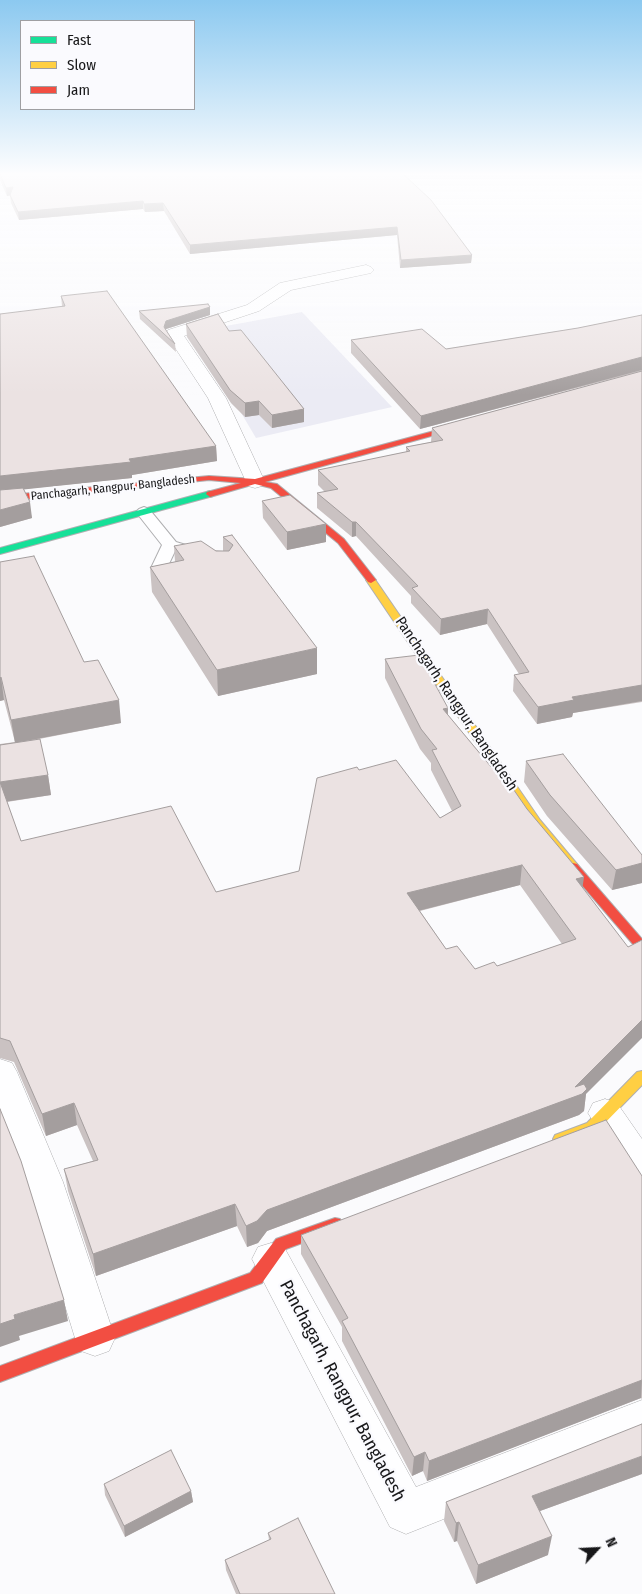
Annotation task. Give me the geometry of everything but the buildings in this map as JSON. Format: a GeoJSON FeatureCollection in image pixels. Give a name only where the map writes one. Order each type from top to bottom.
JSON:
{"type":"FeatureCollection","features":[{"type":"Feature","properties":{"kind":"main road"},"geometry":{"type":"LineString","coordinates":[[0,551],[482,420]]}},
{"type":"Feature","properties":{"kind":"main road","name":"Panchagarh, Rangpur, Bangladesh"},"geometry":{"type":"LineString","coordinates":[[0,500],[209,478],[255,482],[274,486],[341,541],[377,587],[536,823],[642,946]]}},
{"type":"Feature","properties":{"kind":"main road"},"geometry":{"type":"LineString","coordinates":[[546,1144],[592,1127],[642,1076]]}},
{"type":"Feature","properties":{"kind":"main road","name":"Panchagarh, Rangpur, Bangladesh"},"geometry":{"type":"LineString","coordinates":[[0,1374],[256,1278],[282,1244],[345,1220]]}},
{"type":"Feature","properties":{"kind":"street"},"geometry":{"type":"LineString","coordinates":[[255,482],[217,398],[174,334],[253,308],[286,286],[366,270]]}},
{"type":"Feature","properties":{"kind":"street"},"geometry":{"type":"LineString","coordinates":[[0,1072],[45,1182],[95,1338]]}},
{"type":"Feature","properties":{"kind":"street"},"geometry":{"type":"LineString","coordinates":[[605,1113],[642,1168]]}},
{"type":"Feature","properties":{"kind":"street","name":"Panchagarh, Rangpur, Bangladesh"},"geometry":{"type":"LineString","coordinates":[[271,1259],[406,1512],[642,1420]]}},
{"type":"Feature","properties":{"kind":"lane"},"geometry":{"type":"LineString","coordinates":[[144,512],[170,545],[201,555],[209,560]]}},
{"type":"Feature","properties":{"kind":"lane"},"geometry":{"type":"LineString","coordinates":[[165,583],[160,566],[170,545]]}},
{"type":"Feature","properties":{"kind":"shaded area"},"geometry":{"type":"Polygon","coordinates":[[[302,312],[392,407],[256,438],[193,332],[302,312]]]}},
{"type":"Feature","properties":{"kind":"traffic: fast"},"geometry":{"type":"LineString","coordinates":[[0,551],[210,494]]}},
{"type":"Feature","properties":{"kind":"traffic: slow"},"geometry":{"type":"LineString","coordinates":[[371,580],[536,823],[573,867]]}},
{"type":"Feature","properties":{"kind":"traffic: slow"},"geometry":{"type":"LineString","coordinates":[[560,1139],[592,1127],[642,1076]]}},
{"type":"Feature","properties":{"kind":"traffic: jam"},"geometry":{"type":"LineString","coordinates":[[210,494],[467,425]]}},
{"type":"Feature","properties":{"kind":"traffic: jam"},"geometry":{"type":"LineString","coordinates":[[0,499],[209,478],[255,482],[274,486],[341,541],[371,580]]}},
{"type":"Feature","properties":{"kind":"traffic: jam"},"geometry":{"type":"LineString","coordinates":[[573,867],[642,947]]}},
{"type":"Feature","properties":{"kind":"traffic: jam"},"geometry":{"type":"LineString","coordinates":[[0,1374],[256,1278],[281,1244],[335,1224]]}}]}
